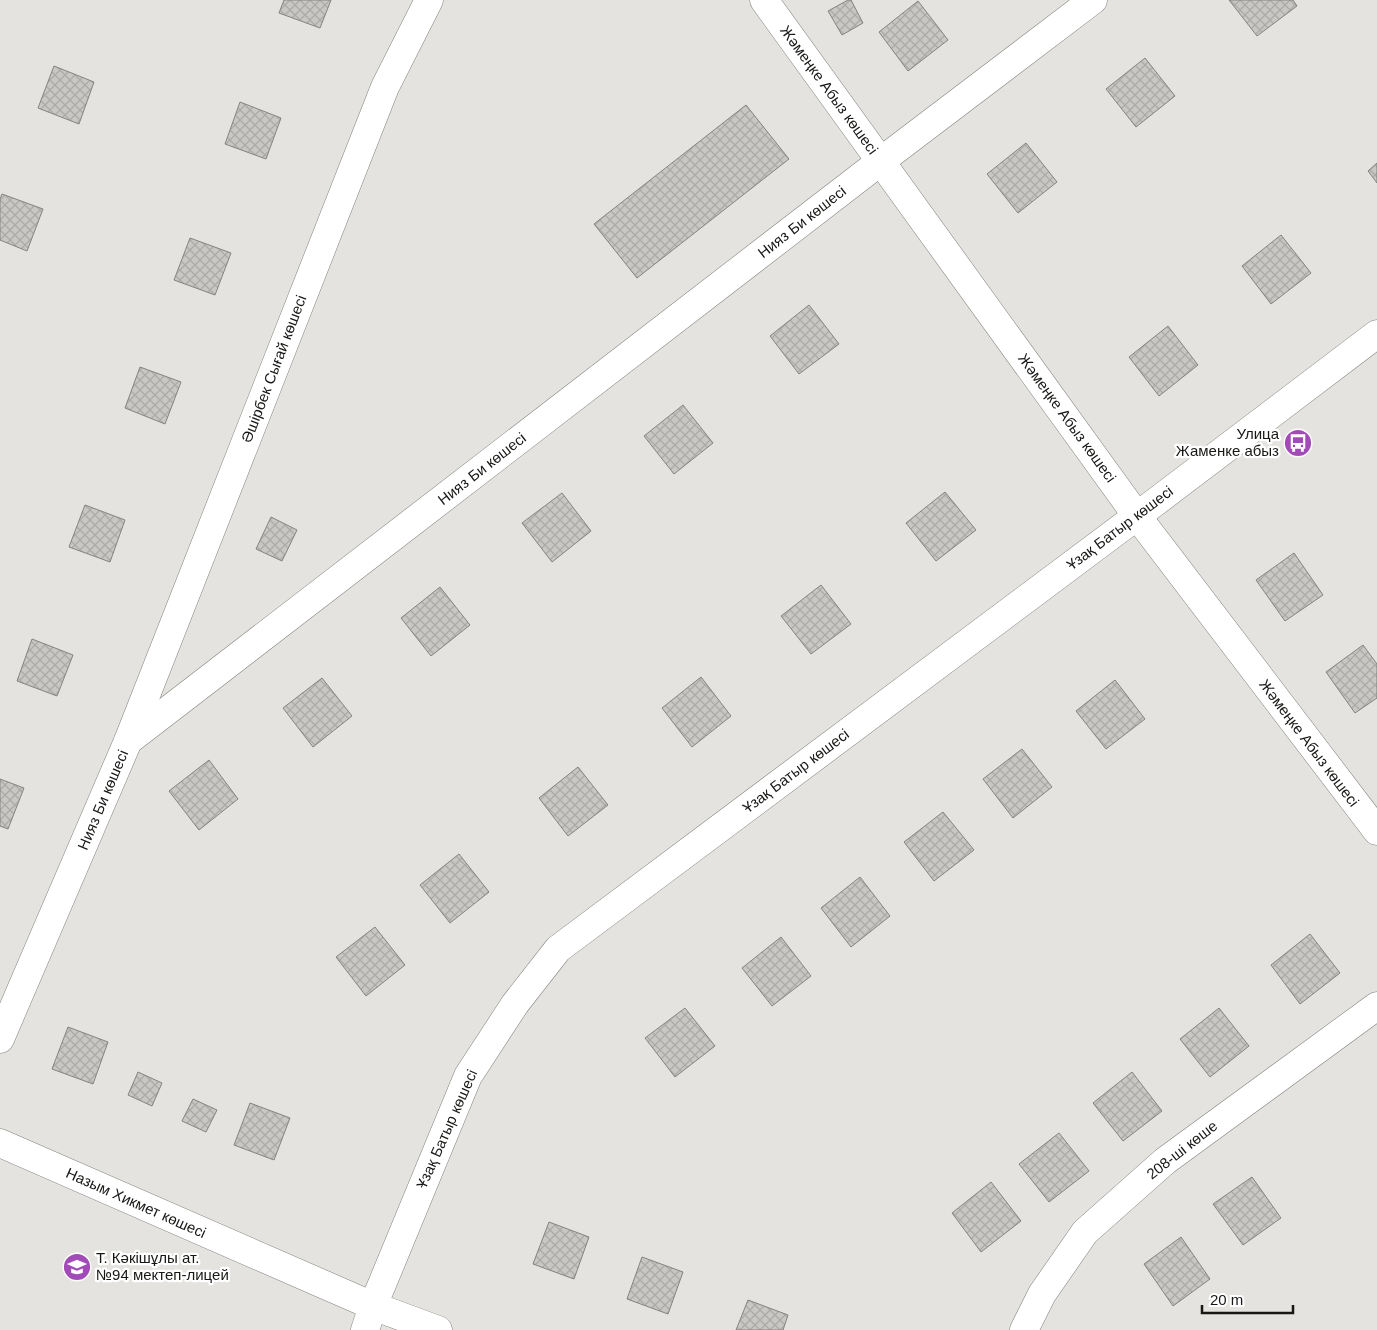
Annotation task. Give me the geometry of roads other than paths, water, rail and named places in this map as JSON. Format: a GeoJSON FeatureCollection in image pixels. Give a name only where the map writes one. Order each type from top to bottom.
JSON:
{"type":"FeatureCollection","features":[{"type":"Feature","properties":{"kind":"street","name":"Әшірбек Сығай көшесі"},"geometry":{"type":"LineString","coordinates":[[128,741],[385,87],[429,0]]}},
{"type":"Feature","properties":{"kind":"street","name":"Жәмеңке Абыз көшесі"},"geometry":{"type":"LineString","coordinates":[[764,0],[1137,516],[1377,831]]}},
{"type":"Feature","properties":{"kind":"street","name":"Нияз Би көшесі"},"geometry":{"type":"LineString","coordinates":[[0,1039],[128,741],[1093,0]]}},
{"type":"Feature","properties":{"kind":"street","name":"Ұзақ Батыр көшесі"},"geometry":{"type":"LineString","coordinates":[[369,1318],[468,1076],[515,1004],[558,949],[1377,334]]}},
{"type":"Feature","properties":{"kind":"street","name":"208-ші көше"},"geometry":{"type":"LineString","coordinates":[[1024,1330],[1042,1294],[1085,1232],[1165,1161],[1377,1006]]}},
{"type":"Feature","properties":{"kind":"street","name":"Назым Хикмет көшесі"},"geometry":{"type":"LineString","coordinates":[[0,1143],[369,1318],[438,1330]]}},
{"type":"Feature","properties":{"kind":"place","name":"Улица Жаменке абыз"},"geometry":{"type":"Point","coordinates":[1298,443]}},
{"type":"Feature","properties":{"kind":"place","name":"Т. Кәкішұлы ат. №94 мектеп-лицей"},"geometry":{"type":"Point","coordinates":[77,1267]}}]}
